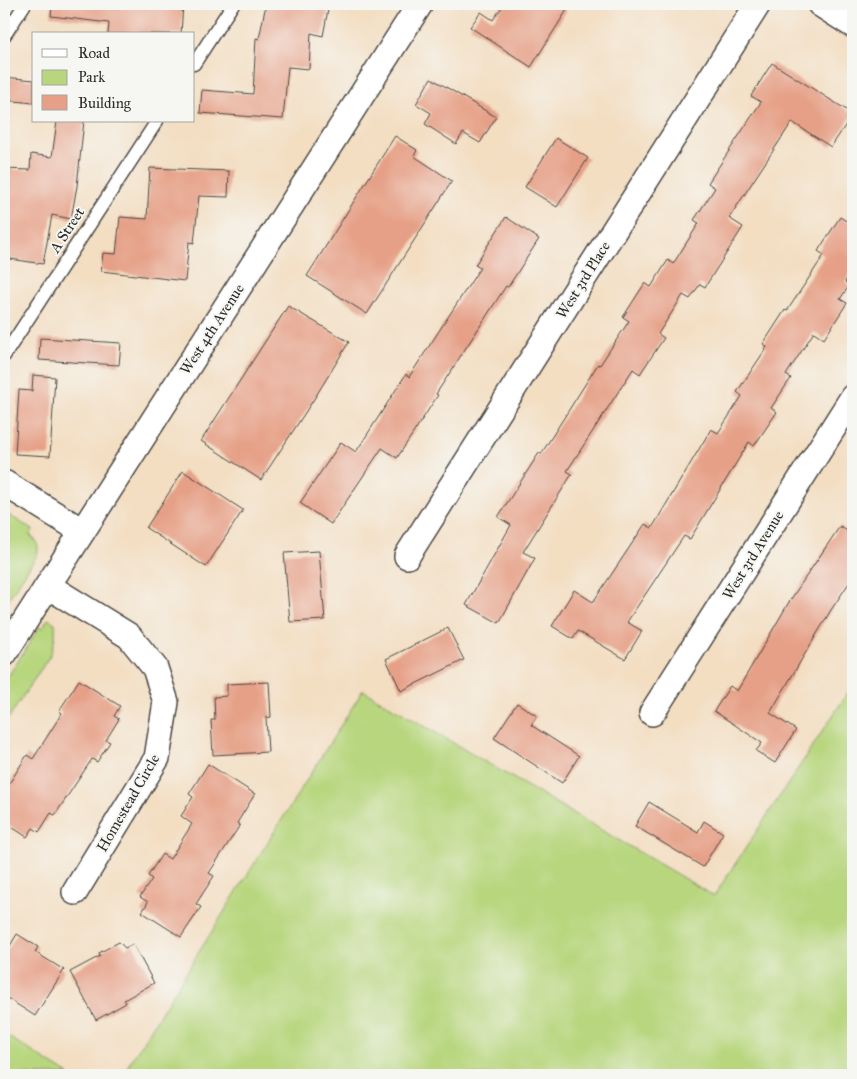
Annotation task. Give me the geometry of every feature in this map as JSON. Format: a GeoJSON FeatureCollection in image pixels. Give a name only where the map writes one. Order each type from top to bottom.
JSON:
{"type":"FeatureCollection","features":[{"type":"Feature","properties":{"kind":"street","name":"West 4th Avenue"},"geometry":{"type":"LineString","coordinates":[[4,654],[420,4]]}},
{"type":"Feature","properties":{"kind":"street","name":"West 3rd Place"},"geometry":{"type":"LineString","coordinates":[[408,556],[758,4]]}},
{"type":"Feature","properties":{"kind":"street"},"geometry":{"type":"LineString","coordinates":[[820,4],[851,17]]}},
{"type":"Feature","properties":{"kind":"street","name":"West 3rd Avenue"},"geometry":{"type":"LineString","coordinates":[[652,714],[853,397]]}},
{"type":"Feature","properties":{"kind":"street"},"geometry":{"type":"LineString","coordinates":[[4,483],[82,531]]}},
{"type":"Feature","properties":{"kind":"street","name":"Homestead Circle"},"geometry":{"type":"LineString","coordinates":[[48,586],[129,636],[155,668],[166,702],[158,758],[75,892]]}},
{"type":"Feature","properties":{"kind":"lane"},"geometry":{"type":"LineString","coordinates":[[4,36],[24,4]]}},
{"type":"Feature","properties":{"kind":"lane"},"geometry":{"type":"LineString","coordinates":[[195,62],[233,4]]}},
{"type":"Feature","properties":{"kind":"lane","name":"A Street"},"geometry":{"type":"LineString","coordinates":[[4,356],[156,122]]}},
{"type":"Feature","properties":{"kind":"green space"},"geometry":{"type":"Polygon","coordinates":[[[4,512],[33,530],[30,535],[36,541],[38,549],[37,555],[4,606],[4,512]]]}},
{"type":"Feature","properties":{"kind":"green space"},"geometry":{"type":"Polygon","coordinates":[[[48,619],[55,623],[54,640],[49,657],[4,725],[4,683],[40,626],[42,628],[48,619]]]}},
{"type":"Feature","properties":{"kind":"green space"},"geometry":{"type":"Polygon","coordinates":[[[853,685],[853,1075],[122,1075],[363,690],[714,896],[853,685]]]}},
{"type":"Feature","properties":{"kind":"green space"},"geometry":{"type":"Polygon","coordinates":[[[4,1034],[69,1075],[4,1075],[4,1034]]]}},
{"type":"Feature","properties":{"kind":"building"},"geometry":{"type":"Polygon","coordinates":[[[52,4],[108,4],[137,7],[138,4],[183,4],[181,32],[108,32],[109,23],[51,16],[52,4]]]}},
{"type":"Feature","properties":{"kind":"building"},"geometry":{"type":"Polygon","coordinates":[[[266,4],[329,4],[323,36],[311,33],[309,69],[288,67],[283,119],[200,113],[202,90],[253,94],[256,38],[259,39],[266,4]]]}},
{"type":"Feature","properties":{"kind":"building"},"geometry":{"type":"Polygon","coordinates":[[[504,4],[558,4],[567,10],[531,67],[470,27],[481,12],[493,20],[504,4]]]}},
{"type":"Feature","properties":{"kind":"building"},"geometry":{"type":"Polygon","coordinates":[[[772,63],[853,114],[831,147],[792,122],[729,218],[743,227],[705,287],[700,284],[690,299],[683,295],[658,334],[664,338],[640,374],[633,369],[567,471],[572,474],[523,552],[535,558],[499,623],[466,605],[511,525],[498,517],[539,453],[541,454],[598,364],[600,365],[629,321],[623,317],[645,283],[651,287],[668,260],[673,264],[699,223],[694,220],[715,188],[708,183],[761,102],[751,96],[772,63]]]}},
{"type":"Feature","properties":{"kind":"building"},"geometry":{"type":"Polygon","coordinates":[[[4,77],[32,80],[32,103],[4,100],[4,77]]]}},
{"type":"Feature","properties":{"kind":"building"},"geometry":{"type":"Polygon","coordinates":[[[431,78],[496,117],[480,143],[463,133],[456,144],[425,124],[431,113],[416,104],[431,78]]]}},
{"type":"Feature","properties":{"kind":"building"},"geometry":{"type":"Polygon","coordinates":[[[57,122],[84,122],[77,186],[71,219],[52,215],[43,264],[4,258],[4,169],[30,170],[31,154],[52,157],[57,122]]]}},
{"type":"Feature","properties":{"kind":"building"},"geometry":{"type":"Polygon","coordinates":[[[395,136],[417,150],[414,156],[452,181],[367,314],[307,276],[395,136]]]}},
{"type":"Feature","properties":{"kind":"building"},"geometry":{"type":"Polygon","coordinates":[[[556,138],[588,158],[557,207],[525,187],[556,138]]]}},
{"type":"Feature","properties":{"kind":"building"},"geometry":{"type":"Polygon","coordinates":[[[150,168],[229,171],[228,197],[199,196],[194,243],[189,242],[185,281],[101,271],[103,253],[116,254],[120,217],[147,219],[150,168]]]}},
{"type":"Feature","properties":{"kind":"building"},"geometry":{"type":"Polygon","coordinates":[[[506,217],[539,239],[508,287],[506,286],[397,458],[382,448],[331,524],[300,503],[341,442],[356,452],[406,374],[409,377],[480,268],[475,265],[506,217]]]}},
{"type":"Feature","properties":{"kind":"building"},"geometry":{"type":"Polygon","coordinates":[[[840,217],[853,225],[853,269],[845,282],[850,285],[840,299],[847,303],[824,339],[814,332],[786,375],[791,378],[771,408],[777,412],[754,446],[749,442],[690,539],[684,536],[627,622],[642,631],[625,659],[578,631],[573,639],[552,626],[574,590],[593,602],[645,524],[652,528],[711,429],[718,433],[742,396],[737,392],[767,347],[763,344],[824,255],[818,251],[840,217]]]}},
{"type":"Feature","properties":{"kind":"building"},"geometry":{"type":"Polygon","coordinates":[[[288,306],[349,342],[261,480],[201,441],[288,306]]]}},
{"type":"Feature","properties":{"kind":"building"},"geometry":{"type":"Polygon","coordinates":[[[40,338],[121,343],[119,365],[39,360],[40,338]]]}},
{"type":"Feature","properties":{"kind":"building"},"geometry":{"type":"Polygon","coordinates":[[[33,375],[55,377],[50,456],[15,454],[19,390],[32,391],[33,375]]]}},
{"type":"Feature","properties":{"kind":"building"},"geometry":{"type":"Polygon","coordinates":[[[183,471],[243,510],[206,567],[146,528],[183,471]]]}},
{"type":"Feature","properties":{"kind":"building"},"geometry":{"type":"Polygon","coordinates":[[[840,526],[853,535],[853,577],[831,610],[770,713],[796,730],[775,763],[756,751],[762,743],[714,711],[730,686],[737,691],[789,602],[840,526]]]}},
{"type":"Feature","properties":{"kind":"building"},"geometry":{"type":"Polygon","coordinates":[[[319,551],[325,620],[290,622],[284,553],[319,551]]]}},
{"type":"Feature","properties":{"kind":"building"},"geometry":{"type":"Polygon","coordinates":[[[448,628],[464,660],[401,691],[386,659],[448,628]]]}},
{"type":"Feature","properties":{"kind":"building"},"geometry":{"type":"Polygon","coordinates":[[[79,680],[120,706],[114,716],[119,719],[106,740],[110,742],[97,762],[92,759],[55,815],[51,813],[39,832],[33,828],[27,837],[4,822],[4,782],[9,784],[27,755],[33,759],[62,713],[59,711],[79,680]]]}},
{"type":"Feature","properties":{"kind":"building"},"geometry":{"type":"Polygon","coordinates":[[[269,682],[271,717],[266,718],[268,752],[213,755],[211,720],[215,720],[214,697],[227,696],[227,684],[269,682]]]}},
{"type":"Feature","properties":{"kind":"building"},"geometry":{"type":"Polygon","coordinates":[[[517,703],[537,716],[531,725],[579,756],[562,783],[494,738],[517,703]]]}},
{"type":"Feature","properties":{"kind":"building"},"geometry":{"type":"Polygon","coordinates":[[[208,764],[255,794],[237,823],[240,825],[209,873],[214,876],[196,904],[201,907],[181,937],[142,912],[148,902],[140,897],[152,879],[148,876],[162,854],[170,859],[192,824],[181,816],[193,797],[189,794],[208,764]]]}},
{"type":"Feature","properties":{"kind":"building"},"geometry":{"type":"Polygon","coordinates":[[[649,802],[698,832],[704,821],[723,833],[703,867],[635,826],[649,802]]]}},
{"type":"Feature","properties":{"kind":"building"},"geometry":{"type":"Polygon","coordinates":[[[17,934],[38,947],[35,952],[64,970],[35,1016],[4,996],[4,956],[17,934]]]}},
{"type":"Feature","properties":{"kind":"building"},"geometry":{"type":"Polygon","coordinates":[[[119,942],[125,948],[133,944],[154,983],[124,1000],[126,1003],[96,1020],[70,972],[100,956],[99,953],[119,942]]]}}]}
